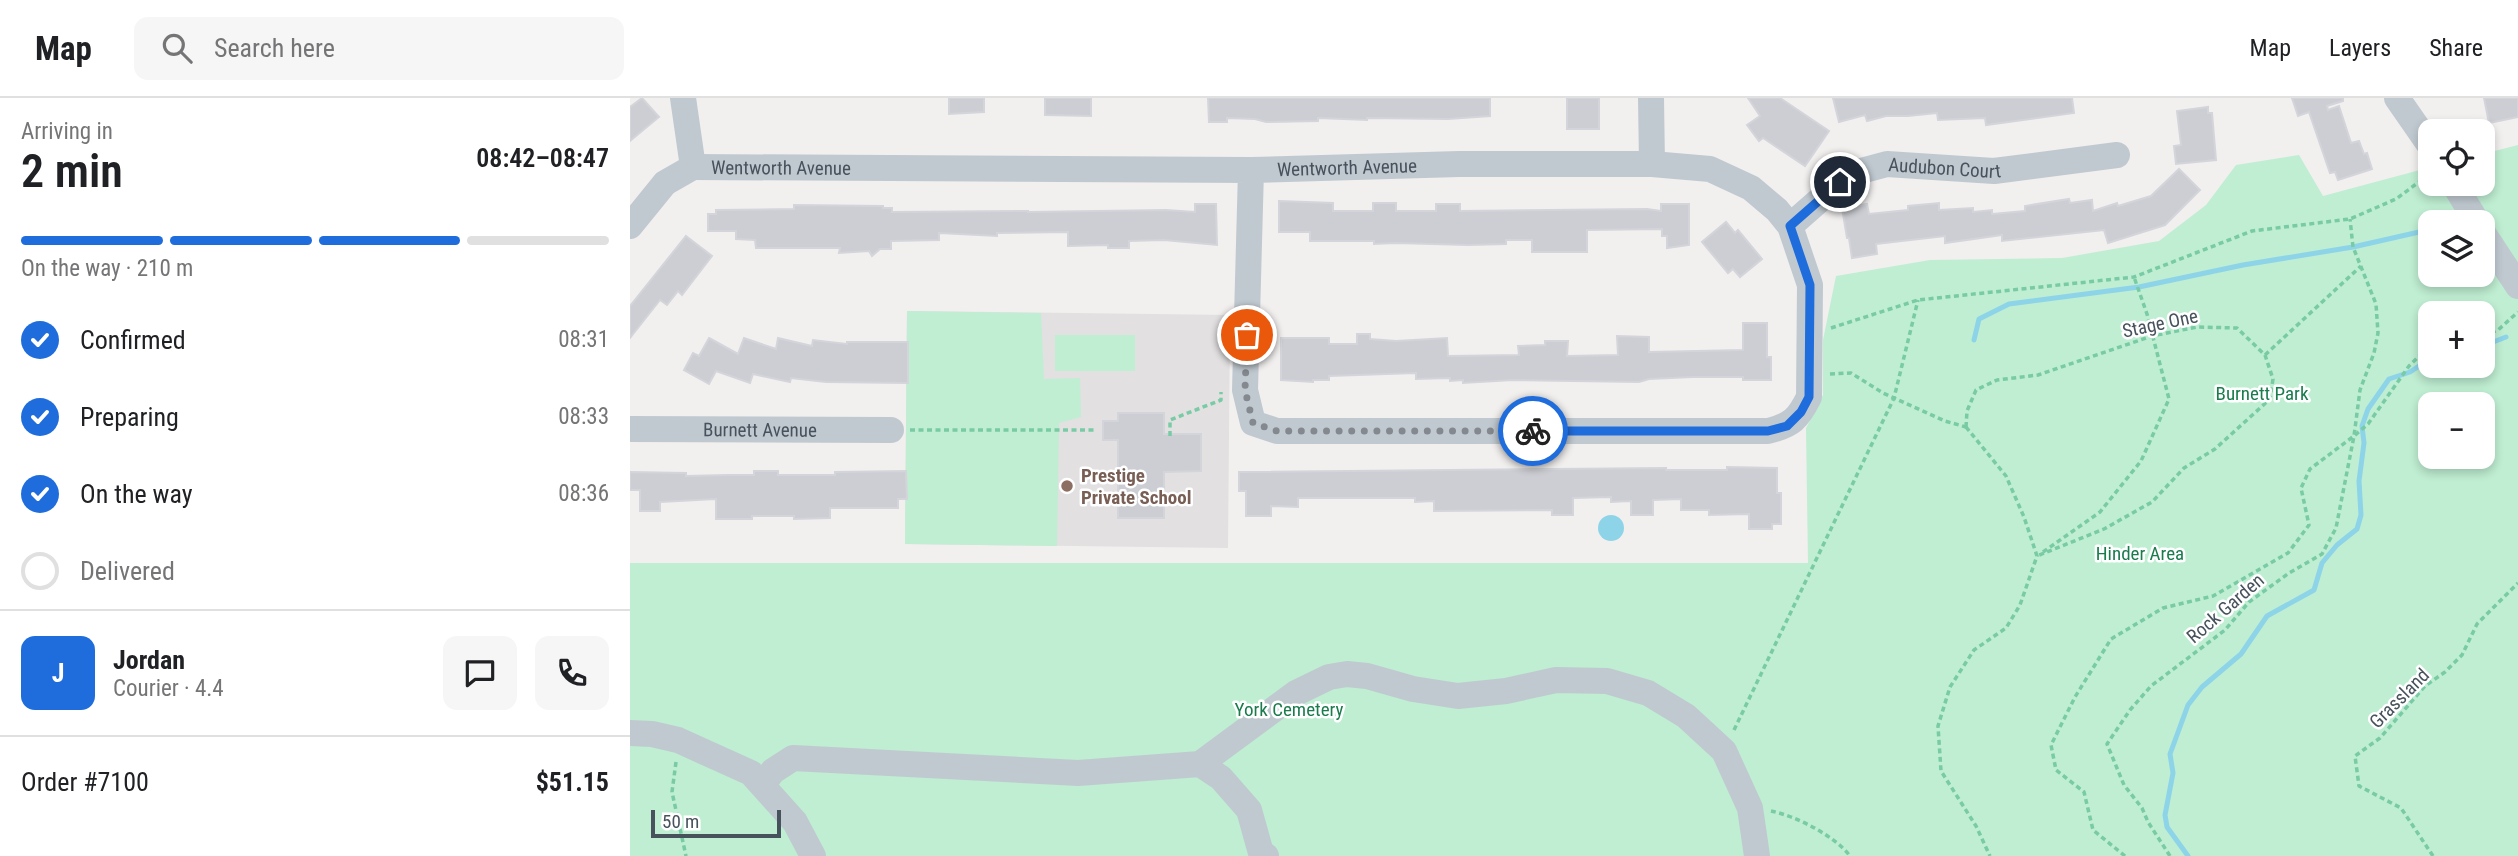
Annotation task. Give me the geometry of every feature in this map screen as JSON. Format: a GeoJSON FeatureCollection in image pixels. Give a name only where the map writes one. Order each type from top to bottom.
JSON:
{"type":"FeatureCollection","features":[{"type":"Feature","properties":{"kind":"street"},"geometry":{"type":"LineString","coordinates":[[630,226],[665,183],[693,167],[683,98]]}},
{"type":"Feature","properties":{"kind":"street"},"geometry":{"type":"LineString","coordinates":[[1651,98],[1652,164]]}},
{"type":"Feature","properties":{"kind":"street"},"geometry":{"type":"LineString","coordinates":[[2397,98],[2418,128]]}},
{"type":"Feature","properties":{"kind":"street","name":"Audubon Court"},"geometry":{"type":"LineString","coordinates":[[1790,226],[1840,182],[1887,164],[1994,171],[2117,155]]}},
{"type":"Feature","properties":{"kind":"street","name":"Wentworth Avenue"},"geometry":{"type":"LineString","coordinates":[[693,167],[1251,170],[1459,164],[1652,164],[1710,169],[1751,188],[1777,210],[1790,226],[1810,285],[1809,397],[1801,412],[1787,426],[1768,431],[1277,431],[1253,423],[1245,390],[1251,170]]}},
{"type":"Feature","properties":{"kind":"street"},"geometry":{"type":"LineString","coordinates":[[2495,251],[2518,286]]}},
{"type":"Feature","properties":{"kind":"street","name":"Burnett Avenue"},"geometry":{"type":"LineString","coordinates":[[630,429],[891,430]]}},
{"type":"Feature","properties":{"kind":"street"},"geometry":{"type":"LineString","coordinates":[[763,785],[773,771],[793,758],[1078,773],[1200,764],[1296,692],[1329,677],[1346,674],[1367,676],[1436,694],[1458,696],[1506,691],[1556,680],[1607,681],[1658,699],[1686,716],[1724,751],[1750,808],[1756,856]]}},
{"type":"Feature","properties":{"kind":"street"},"geometry":{"type":"LineString","coordinates":[[630,733],[652,734],[678,740],[751,774],[795,822],[813,856]]}},
{"type":"Feature","properties":{"kind":"street"},"geometry":{"type":"LineString","coordinates":[[1200,764],[1221,778],[1249,810],[1262,855]]}},
{"type":"Feature","properties":{"kind":"path"},"geometry":{"type":"LineString","coordinates":[[1810,335],[1918,300],[2134,277],[2252,232],[2350,219],[2396,200],[2418,183]]}},
{"type":"Feature","properties":{"kind":"path"},"geometry":{"type":"LineString","coordinates":[[2350,219],[2353,247],[2376,304],[2378,333],[2374,353],[2360,390],[2354,436]]}},
{"type":"Feature","properties":{"kind":"path"},"geometry":{"type":"LineString","coordinates":[[2037,556],[2104,529],[2152,502],[2184,468],[2215,449],[2270,399],[2273,379],[2265,355],[2361,266]]}},
{"type":"Feature","properties":{"kind":"path"},"geometry":{"type":"LineString","coordinates":[[1990,856],[1976,826],[1941,771],[1938,726],[1950,687],[1974,650],[2006,628],[2020,605],[2037,556],[2100,512],[2141,461],[2169,399],[2147,314],[2134,277]]}},
{"type":"Feature","properties":{"kind":"path"},"geometry":{"type":"LineString","coordinates":[[1724,751],[1894,398],[1918,300]]}},
{"type":"Feature","properties":{"kind":"path"},"geometry":{"type":"LineString","coordinates":[[2495,331],[2518,312]]}},
{"type":"Feature","properties":{"kind":"path","name":"Stage One"},"geometry":{"type":"LineString","coordinates":[[1966,427],[1967,411],[1976,390],[1997,380],[2038,375],[2152,336],[2197,327],[2237,328],[2265,355]]}},
{"type":"Feature","properties":{"kind":"path"},"geometry":{"type":"LineString","coordinates":[[2125,856],[2092,830],[2084,792],[2056,770],[2051,745],[2075,697],[2111,639],[2163,608],[2213,596],[2288,553],[2309,525],[2301,488],[2310,469],[2368,424],[2418,357]]}},
{"type":"Feature","properties":{"kind":"path"},"geometry":{"type":"LineString","coordinates":[[1851,373],[1894,398],[1944,421],[1966,427],[2006,476],[2037,556]]}},
{"type":"Feature","properties":{"kind":"path"},"geometry":{"type":"LineString","coordinates":[[1170,436],[1170,421],[1221,400],[1221,392]]}},
{"type":"Feature","properties":{"kind":"path"},"geometry":{"type":"LineString","coordinates":[[891,430],[1097,430]]}},
{"type":"Feature","properties":{"kind":"path","name":"Rock Garden"},"geometry":{"type":"LineString","coordinates":[[2171,856],[2142,808],[2124,785],[2107,744],[2130,710],[2151,686],[2225,630],[2249,602],[2289,573],[2322,554],[2336,528],[2354,436]]}},
{"type":"Feature","properties":{"kind":"path","name":"Grassland"},"geometry":{"type":"LineString","coordinates":[[2434,856],[2402,808],[2359,786],[2355,756],[2380,738],[2425,687],[2462,655],[2477,625],[2518,583]]}},
{"type":"Feature","properties":{"kind":"path"},"geometry":{"type":"LineString","coordinates":[[678,740],[672,792],[687,856]]}},
{"type":"Feature","properties":{"kind":"path"},"geometry":{"type":"LineString","coordinates":[[1750,808],[1790,815],[1843,847],[1850,856]]}},
{"type":"Feature","properties":{"kind":"shaded area","name":"Prestige Private School"},"geometry":{"type":"Polygon","coordinates":[[[907,311],[1230,315],[1228,548],[905,544],[907,311]]]}},
{"type":"Feature","properties":{"kind":"green space"},"geometry":{"type":"Polygon","coordinates":[[[2518,145],[2518,856],[630,856],[630,563],[1808,563],[1806,428],[1823,395],[1823,340],[1836,276],[1930,260],[2062,258],[2159,241],[2206,205],[2236,165],[2299,155],[2323,196],[2418,170],[2418,196],[2495,196],[2495,151],[2518,145]]]}},
{"type":"Feature","properties":{"kind":"green space"},"geometry":{"type":"Polygon","coordinates":[[[907,311],[1041,313],[1044,379],[1080,378],[1081,417],[1059,423],[1057,546],[905,544],[907,311]]]}},
{"type":"Feature","properties":{"kind":"green space"},"geometry":{"type":"Polygon","coordinates":[[[1055,335],[1135,335],[1135,371],[1055,371],[1055,335]]]}},
{"type":"Feature","properties":{"kind":"water"},"geometry":{"type":"Polygon","coordinates":[[[1611,515],[1620,519],[1624,528],[1620,537],[1611,541],[1602,537],[1598,528],[1602,519],[1611,515]]]}},
{"type":"Feature","properties":{"kind":"building"},"geometry":{"type":"Polygon","coordinates":[[[642,98],[659,117],[630,141],[630,107],[642,98]]]}},
{"type":"Feature","properties":{"kind":"building"},"geometry":{"type":"Polygon","coordinates":[[[949,98],[984,98],[984,112],[949,114],[949,98]]]}},
{"type":"Feature","properties":{"kind":"building"},"geometry":{"type":"Polygon","coordinates":[[[1045,98],[1091,98],[1091,116],[1045,115],[1045,98]]]}},
{"type":"Feature","properties":{"kind":"building"},"geometry":{"type":"Polygon","coordinates":[[[1208,98],[1490,98],[1490,116],[1367,120],[1318,118],[1318,121],[1266,122],[1227,118],[1227,122],[1209,122],[1208,98]]]}},
{"type":"Feature","properties":{"kind":"building"},"geometry":{"type":"Polygon","coordinates":[[[1567,98],[1599,98],[1599,129],[1567,129],[1567,98]]]}},
{"type":"Feature","properties":{"kind":"building"},"geometry":{"type":"Polygon","coordinates":[[[1748,98],[1780,98],[1829,131],[1805,166],[1763,138],[1759,141],[1747,125],[1760,116],[1748,98]]]}},
{"type":"Feature","properties":{"kind":"building"},"geometry":{"type":"Polygon","coordinates":[[[1833,98],[2072,98],[2074,113],[1986,125],[1985,118],[1938,120],[1937,113],[1886,116],[1867,121],[1865,115],[1839,122],[1833,98]]]}},
{"type":"Feature","properties":{"kind":"building"},"geometry":{"type":"Polygon","coordinates":[[[2292,98],[2343,98],[2343,101],[2327,106],[2328,110],[2339,106],[2351,143],[2359,141],[2364,154],[2367,153],[2372,169],[2338,180],[2335,172],[2330,173],[2309,112],[2298,116],[2292,98]]]}},
{"type":"Feature","properties":{"kind":"building"},"geometry":{"type":"Polygon","coordinates":[[[2484,98],[2518,98],[2518,117],[2495,122],[2495,119],[2488,119],[2484,98]]]}},
{"type":"Feature","properties":{"kind":"building"},"geometry":{"type":"Polygon","coordinates":[[[2208,107],[2208,113],[2212,113],[2216,160],[2176,164],[2174,146],[2181,145],[2177,111],[2208,107]]]}},
{"type":"Feature","properties":{"kind":"building"},"geometry":{"type":"Polygon","coordinates":[[[2179,169],[2200,190],[2165,225],[2108,243],[2104,230],[2002,241],[2002,235],[1945,243],[1945,236],[1876,244],[1877,254],[1852,258],[1842,208],[1867,204],[1869,214],[1908,210],[1908,206],[1939,203],[1939,210],[1973,208],[1973,212],[1992,210],[1992,214],[2025,211],[2025,206],[2069,199],[2070,203],[2092,200],[2093,211],[2151,196],[2179,169]]]}},
{"type":"Feature","properties":{"kind":"building"},"geometry":{"type":"Polygon","coordinates":[[[1279,201],[1333,203],[1333,211],[1373,211],[1373,203],[1396,203],[1396,211],[1436,211],[1436,204],[1460,204],[1460,211],[1661,211],[1661,204],[1689,204],[1689,245],[1667,248],[1667,236],[1662,236],[1662,229],[1587,230],[1587,252],[1532,252],[1532,240],[1468,245],[1310,241],[1310,232],[1279,232],[1279,201]]]}},
{"type":"Feature","properties":{"kind":"building"},"geometry":{"type":"Polygon","coordinates":[[[1195,204],[1216,204],[1217,245],[1164,240],[1129,241],[1129,248],[1108,248],[1108,245],[1068,246],[1068,232],[997,233],[997,236],[939,233],[939,240],[891,241],[891,249],[880,249],[872,256],[869,251],[839,253],[840,248],[756,248],[755,240],[736,239],[736,231],[708,231],[708,214],[716,214],[716,210],[794,209],[794,205],[883,206],[892,208],[892,212],[1195,212],[1195,204]]]}},
{"type":"Feature","properties":{"kind":"building"},"geometry":{"type":"Polygon","coordinates":[[[1726,222],[1735,233],[1738,230],[1762,259],[1740,277],[1733,269],[1728,273],[1702,242],[1726,222]]]}},
{"type":"Feature","properties":{"kind":"building"},"geometry":{"type":"Polygon","coordinates":[[[686,236],[712,256],[682,295],[678,291],[667,305],[660,300],[630,338],[630,306],[686,236]]]}},
{"type":"Feature","properties":{"kind":"building"},"geometry":{"type":"Polygon","coordinates":[[[1743,323],[1767,323],[1767,357],[1771,357],[1771,380],[1693,377],[1639,382],[1513,380],[1463,383],[1463,380],[1450,381],[1450,378],[1416,379],[1416,373],[1329,376],[1329,380],[1313,382],[1281,380],[1281,338],[1329,338],[1329,344],[1357,344],[1357,334],[1370,334],[1370,339],[1396,341],[1447,338],[1448,356],[1519,355],[1518,346],[1545,345],[1545,341],[1568,341],[1567,356],[1618,355],[1617,336],[1649,337],[1649,352],[1743,350],[1743,323]]]}},
{"type":"Feature","properties":{"kind":"building"},"geometry":{"type":"Polygon","coordinates":[[[709,338],[738,354],[744,338],[776,349],[778,338],[812,346],[813,340],[847,344],[908,342],[908,383],[826,382],[791,378],[790,382],[753,374],[750,383],[716,371],[709,384],[684,370],[693,353],[699,356],[709,338]]]}},
{"type":"Feature","properties":{"kind":"building"},"geometry":{"type":"Polygon","coordinates":[[[1118,413],[1164,413],[1164,434],[1201,434],[1201,471],[1164,472],[1164,518],[1118,518],[1118,440],[1103,440],[1103,421],[1118,421],[1118,413]]]}},
{"type":"Feature","properties":{"kind":"building"},"geometry":{"type":"Polygon","coordinates":[[[1727,467],[1777,468],[1777,493],[1781,493],[1781,524],[1772,524],[1772,529],[1749,529],[1749,514],[1709,515],[1709,510],[1681,510],[1681,499],[1653,500],[1653,515],[1631,515],[1631,501],[1611,502],[1611,497],[1573,498],[1573,515],[1552,515],[1552,510],[1434,511],[1434,501],[1415,502],[1415,498],[1298,498],[1298,507],[1271,506],[1271,516],[1246,516],[1246,491],[1239,491],[1239,472],[1666,468],[1727,470],[1727,467]]]}},
{"type":"Feature","properties":{"kind":"building"},"geometry":{"type":"Polygon","coordinates":[[[754,471],[778,471],[778,475],[835,475],[835,472],[906,471],[907,499],[898,499],[898,508],[830,508],[830,518],[752,516],[752,519],[716,519],[716,499],[660,502],[660,511],[640,511],[640,490],[630,490],[630,472],[686,473],[686,476],[754,475],[754,471]]]}},
{"type":"Feature","properties":{"kind":"waterway"},"geometry":{"type":"LineString","coordinates":[[1974,340],[1979,319],[2009,304],[2139,287],[2418,232]]}},
{"type":"Feature","properties":{"kind":"waterway"},"geometry":{"type":"LineString","coordinates":[[2495,341],[2506,337]]}},
{"type":"Feature","properties":{"kind":"waterway"},"geometry":{"type":"LineString","coordinates":[[2188,856],[2167,827],[2165,815],[2173,773],[2170,754],[2188,705],[2202,687],[2241,654],[2267,616],[2314,590],[2322,563],[2337,545],[2357,529],[2361,515],[2359,481],[2364,443],[2362,426],[2368,409],[2389,379],[2418,367]]}},
{"type":"Feature","properties":{"kind":"way so far"},"geometry":{"type":"LineString","coordinates":[[1247,335],[1245,390],[1253,423],[1277,431],[1533,431]]}},
{"type":"Feature","properties":{"kind":"place","name":"Prestige Private School"},"geometry":{"type":"Point","coordinates":[1067,486]}},
{"type":"Feature","properties":{"kind":"route"},"geometry":{"type":"LineString","coordinates":[[1533,431],[1768,431],[1787,426],[1801,412],[1809,397],[1810,285],[1790,226],[1840,182]]}},
{"type":"Feature","properties":{"kind":"park label","name":"Burnett Park"},"geometry":{"type":"Point","coordinates":[2262,393]}},
{"type":"Feature","properties":{"kind":"park label","name":"Hinder Area"},"geometry":{"type":"Point","coordinates":[2140,553]}},
{"type":"Feature","properties":{"kind":"park label","name":"York Cemetery"},"geometry":{"type":"Point","coordinates":[1289,709]}}]}
